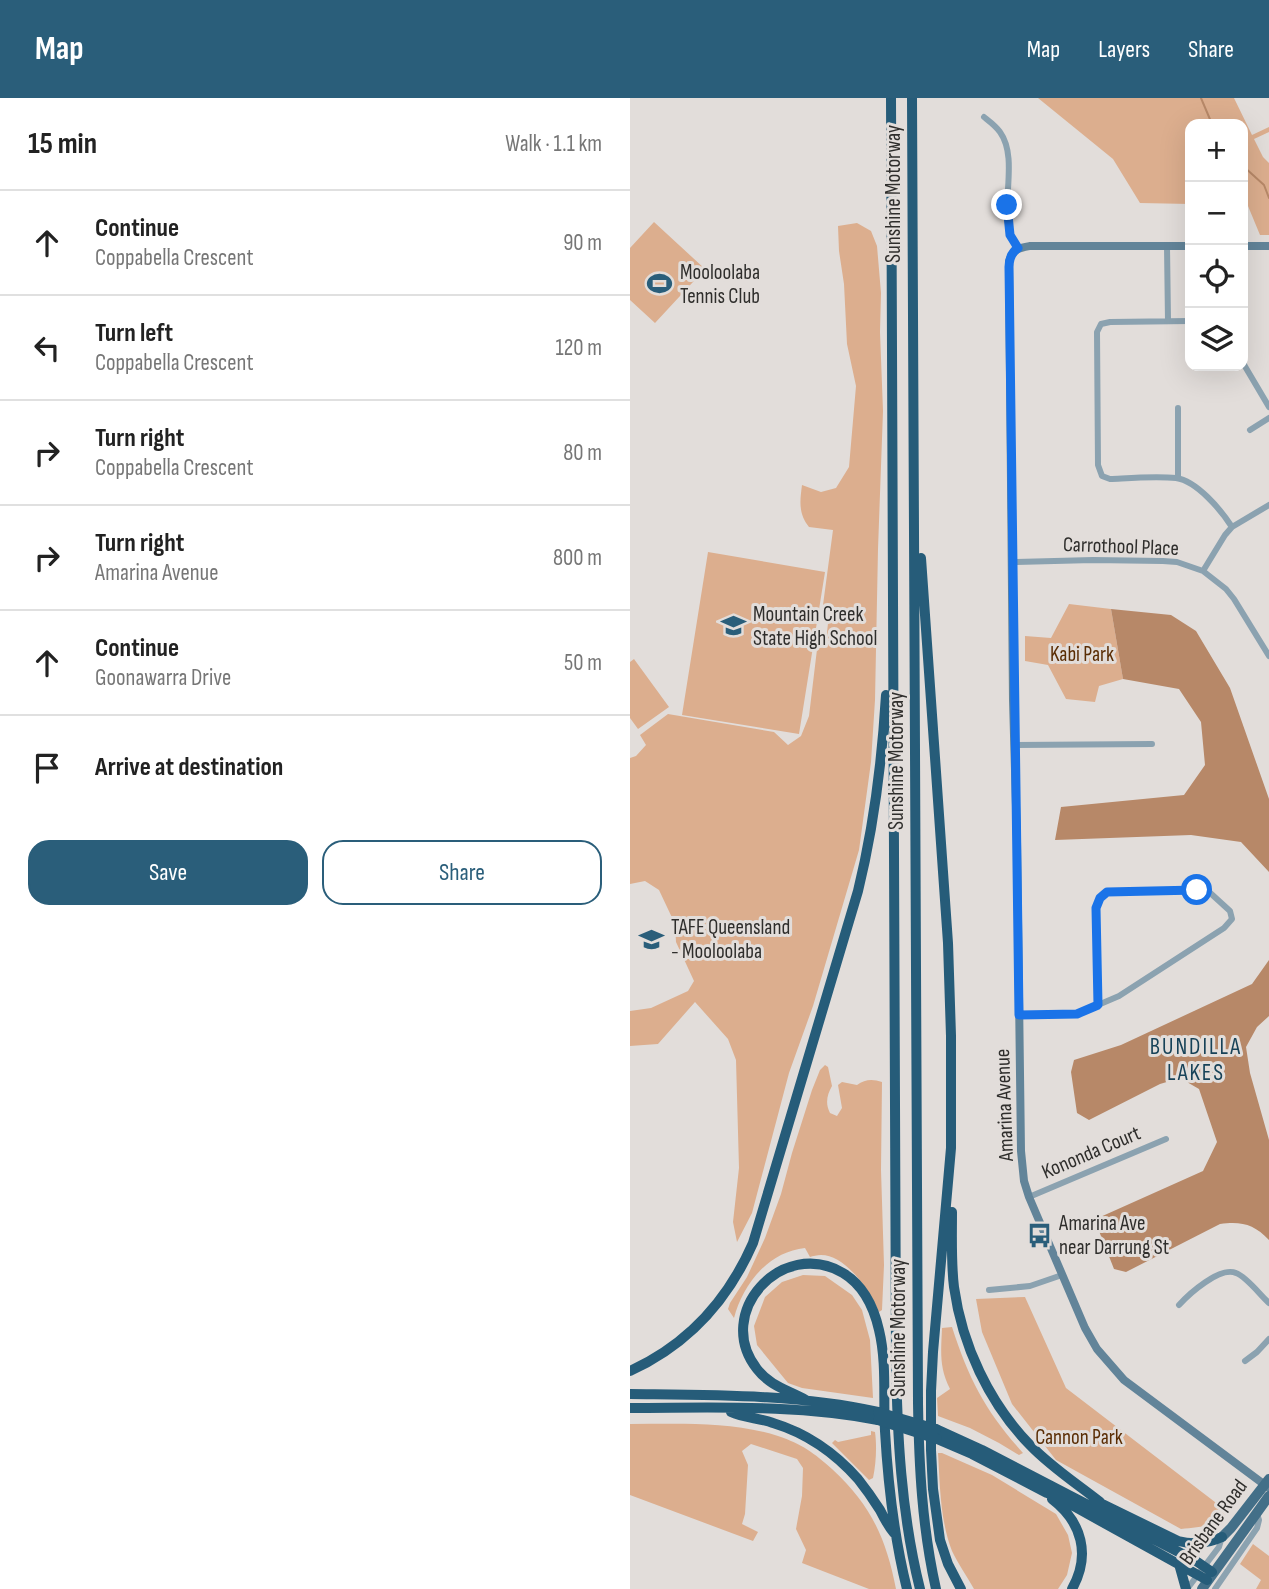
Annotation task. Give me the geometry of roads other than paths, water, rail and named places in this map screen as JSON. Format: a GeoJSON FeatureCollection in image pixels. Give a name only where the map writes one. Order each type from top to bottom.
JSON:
{"type":"FeatureCollection","features":[{"type":"Feature","properties":{"kind":"highway","name":"Sunshine Motorway"},"geometry":{"type":"LineString","coordinates":[[891,98],[897,1391],[901,1473],[920,1589]]}},
{"type":"Feature","properties":{"kind":"highway","name":"Sunshine Motorway"},"geometry":{"type":"LineString","coordinates":[[912,98],[918,1450],[926,1536],[936,1589]]}},
{"type":"Feature","properties":{"kind":"highway"},"geometry":{"type":"LineString","coordinates":[[914,543],[920,552],[951,992],[952,1124],[930,1391],[931,1450],[940,1540],[948,1564],[961,1589]]}},
{"type":"Feature","properties":{"kind":"highway"},"geometry":{"type":"LineString","coordinates":[[630,1371],[665,1352],[702,1321],[733,1282],[753,1243],[858,891],[875,810],[887,685],[893,673]]}},
{"type":"Feature","properties":{"kind":"highway"},"geometry":{"type":"LineString","coordinates":[[947,1192],[952,1205],[954,1287],[964,1332],[978,1368],[1003,1412],[1028,1443],[1050,1465],[1100,1502]]}},
{"type":"Feature","properties":{"kind":"highway"},"geometry":{"type":"LineString","coordinates":[[806,1400],[772,1384],[757,1370],[745,1343],[744,1323],[754,1295],[767,1280],[789,1267],[816,1265],[834,1269],[858,1286],[871,1305],[879,1329],[883,1351],[888,1477],[906,1589]]}},
{"type":"Feature","properties":{"kind":"highway","name":"Sunshine Motorway"},"geometry":{"type":"LineString","coordinates":[[630,1394],[806,1400],[848,1406],[937,1434],[982,1450],[1158,1541],[1206,1579]]}},
{"type":"Feature","properties":{"kind":"highway","name":"Sunshine Motorway"},"geometry":{"type":"LineString","coordinates":[[630,1408],[815,1410],[878,1416]]}},
{"type":"Feature","properties":{"kind":"highway"},"geometry":{"type":"LineString","coordinates":[[723,1408],[737,1415],[783,1426],[825,1449],[865,1488],[896,1535]]}},
{"type":"Feature","properties":{"kind":"highway","name":"Sunshine Motorway"},"geometry":{"type":"LineString","coordinates":[[937,1434],[1206,1579]]}},
{"type":"Feature","properties":{"kind":"highway"},"geometry":{"type":"LineString","coordinates":[[982,1450],[995,1452],[1178,1541],[1205,1543],[1222,1537]]}},
{"type":"Feature","properties":{"kind":"highway"},"geometry":{"type":"LineString","coordinates":[[1046,1493],[1066,1511],[1080,1538],[1081,1565],[1072,1589]]}},
{"type":"Feature","properties":{"kind":"highway"},"geometry":{"type":"LineString","coordinates":[[1179,1564],[1186,1589]]}},
{"type":"Feature","properties":{"kind":"main road","name":"Brisbane Road"},"geometry":{"type":"LineString","coordinates":[[1222,1537],[1267,1484]]}},
{"type":"Feature","properties":{"kind":"main road","name":"Brisbane Road"},"geometry":{"type":"LineString","coordinates":[[1206,1579],[1269,1496]]}},
{"type":"Feature","properties":{"kind":"street"},"geometry":{"type":"LineString","coordinates":[[984,117],[1001,133],[1007,149],[1010,235],[1018,248],[1185,246]]}},
{"type":"Feature","properties":{"kind":"street"},"geometry":{"type":"LineString","coordinates":[[1167,246],[1168,320]]}},
{"type":"Feature","properties":{"kind":"street"},"geometry":{"type":"LineString","coordinates":[[1248,246],[1269,246]]}},
{"type":"Feature","properties":{"kind":"street","name":"Amarina Avenue"},"geometry":{"type":"LineString","coordinates":[[1018,248],[1010,257],[1009,267],[1022,1166],[1029,1197],[1091,1340],[1115,1371],[1141,1393],[1267,1484]]}},
{"type":"Feature","properties":{"kind":"street"},"geometry":{"type":"LineString","coordinates":[[1185,321],[1101,324],[1097,332],[1098,465],[1102,476],[1110,478],[1178,478],[1205,494],[1232,527]]}},
{"type":"Feature","properties":{"kind":"street"},"geometry":{"type":"LineString","coordinates":[[1248,371],[1269,408]]}},
{"type":"Feature","properties":{"kind":"street"},"geometry":{"type":"LineString","coordinates":[[1178,408],[1178,478]]}},
{"type":"Feature","properties":{"kind":"street"},"geometry":{"type":"LineString","coordinates":[[1250,430],[1269,418]]}},
{"type":"Feature","properties":{"kind":"street"},"geometry":{"type":"LineString","coordinates":[[1203,571],[1232,527],[1269,505]]}},
{"type":"Feature","properties":{"kind":"street","name":"Carrothool Place"},"geometry":{"type":"LineString","coordinates":[[1012,562],[1163,561],[1177,562],[1203,571],[1234,598],[1269,656]]}},
{"type":"Feature","properties":{"kind":"street"},"geometry":{"type":"LineString","coordinates":[[1015,745],[1152,744]]}},
{"type":"Feature","properties":{"kind":"street"},"geometry":{"type":"LineString","coordinates":[[1019,1015],[1077,1014],[1098,1005],[1119,996],[1224,928],[1232,919],[1230,911],[1207,890],[1107,892],[1100,898],[1096,908],[1098,1005]]}},
{"type":"Feature","properties":{"kind":"street","name":"Kononda Court"},"geometry":{"type":"LineString","coordinates":[[1029,1197],[1166,1139]]}},
{"type":"Feature","properties":{"kind":"street"},"geometry":{"type":"LineString","coordinates":[[1179,1304],[1198,1287],[1229,1272],[1238,1274],[1269,1303]]}},
{"type":"Feature","properties":{"kind":"street"},"geometry":{"type":"LineString","coordinates":[[989,1290],[1030,1286],[1062,1275]]}},
{"type":"Feature","properties":{"kind":"street"},"geometry":{"type":"LineString","coordinates":[[1245,1361],[1257,1353],[1269,1339]]}},
{"type":"Feature","properties":{"kind":"street","name":"Brisbane Road"},"geometry":{"type":"LineString","coordinates":[[1186,1589],[1206,1579],[1257,1528],[1257,1512]]}},
{"type":"Feature","properties":{"kind":"street","name":"Brisbane Road"},"geometry":{"type":"LineString","coordinates":[[1206,1579],[1222,1537]]}},
{"type":"Feature","properties":{"kind":"waterway"},"geometry":{"type":"LineString","coordinates":[[1201,98],[1210,119]]}},
{"type":"Feature","properties":{"kind":"waterway"},"geometry":{"type":"LineString","coordinates":[[1248,171],[1264,185],[1269,198]]}},
{"type":"Feature","properties":{"kind":"place","name":"Mooloolaba Tennis Club"},"geometry":{"type":"Point","coordinates":[660,284]}},
{"type":"Feature","properties":{"kind":"place","name":"Mountain Creek State High School"},"geometry":{"type":"Point","coordinates":[733,626]}},
{"type":"Feature","properties":{"kind":"place","name":"TAFE Queensland - Mooloolaba"},"geometry":{"type":"Point","coordinates":[651,939]}},
{"type":"Feature","properties":{"kind":"place","name":"Amarina Ave near Darrung St"},"geometry":{"type":"Point","coordinates":[1039,1235]}},
{"type":"Feature","properties":{"kind":"district","name":"BUNDILLA LAKES"},"geometry":{"type":"Point","coordinates":[1196,1059]}},
{"type":"Feature","properties":{"kind":"park label","name":"Kabi Park"},"geometry":{"type":"Point","coordinates":[1082,654]}},
{"type":"Feature","properties":{"kind":"park label","name":"Cannon Park"},"geometry":{"type":"Point","coordinates":[1079,1437]}}]}
